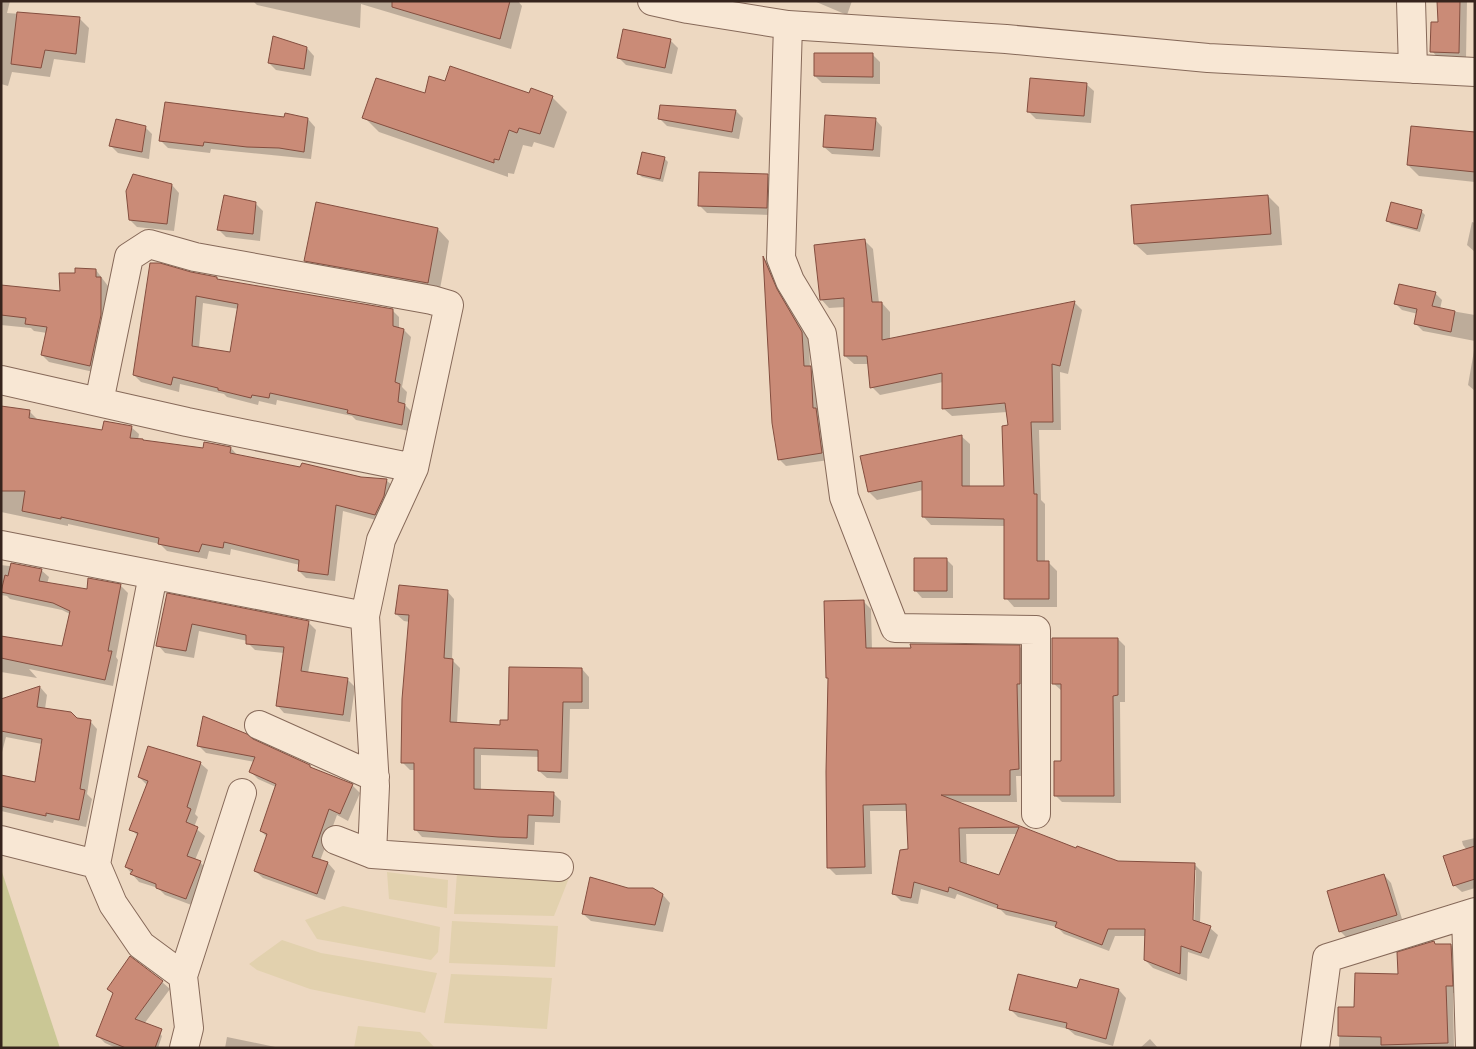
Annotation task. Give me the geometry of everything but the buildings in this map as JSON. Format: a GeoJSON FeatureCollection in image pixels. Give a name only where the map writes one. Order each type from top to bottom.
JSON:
{"type":"FeatureCollection","features":[{"type":"Feature","properties":{"kind":"street"},"geometry":{"type":"LineString","coordinates":[[652,1],[689,5],[788,25],[1006,39],[1208,58],[1475,72]]}},
{"type":"Feature","properties":{"kind":"street"},"geometry":{"type":"LineString","coordinates":[[1410,1],[1413,69]]}},
{"type":"Feature","properties":{"kind":"street"},"geometry":{"type":"LineString","coordinates":[[788,25],[781,258],[790,281],[822,334],[844,498],[896,628],[1036,630],[1036,814]]}},
{"type":"Feature","properties":{"kind":"street"},"geometry":{"type":"LineString","coordinates":[[99,402],[129,257],[149,244],[195,257],[432,300],[449,305],[414,468],[381,540],[365,616],[375,777],[372,854]]}},
{"type":"Feature","properties":{"kind":"street"},"geometry":{"type":"LineString","coordinates":[[1,380],[187,422],[414,468]]}},
{"type":"Feature","properties":{"kind":"street"},"geometry":{"type":"LineString","coordinates":[[1,545],[365,616]]}},
{"type":"Feature","properties":{"kind":"street"},"geometry":{"type":"LineString","coordinates":[[153,576],[96,864],[113,904],[141,945],[183,976]]}},
{"type":"Feature","properties":{"kind":"street"},"geometry":{"type":"LineString","coordinates":[[259,725],[375,777]]}},
{"type":"Feature","properties":{"kind":"street"},"geometry":{"type":"LineString","coordinates":[[184,1048],[189,1028],[183,976],[242,793]]}},
{"type":"Feature","properties":{"kind":"street"},"geometry":{"type":"LineString","coordinates":[[1,840],[96,864]]}},
{"type":"Feature","properties":{"kind":"street"},"geometry":{"type":"LineString","coordinates":[[336,840],[372,854],[559,868]]}},
{"type":"Feature","properties":{"kind":"street"},"geometry":{"type":"LineString","coordinates":[[1315,1048],[1327,958],[1470,913],[1470,1048]]}},
{"type":"Feature","properties":{"kind":"shaded area"},"geometry":{"type":"Polygon","coordinates":[[[1,869],[60,1048],[1,1048],[1,869]]]}},
{"type":"Feature","properties":{"kind":"shaded area"},"geometry":{"type":"Polygon","coordinates":[[[387,872],[448,880],[447,908],[389,899],[387,872]]]}},
{"type":"Feature","properties":{"kind":"shaded area"},"geometry":{"type":"Polygon","coordinates":[[[457,873],[569,878],[554,916],[454,914],[457,873]]]}},
{"type":"Feature","properties":{"kind":"shaded area"},"geometry":{"type":"Polygon","coordinates":[[[343,906],[440,927],[438,952],[431,960],[317,939],[305,920],[343,906]]]}},
{"type":"Feature","properties":{"kind":"shaded area"},"geometry":{"type":"Polygon","coordinates":[[[452,921],[558,926],[555,967],[449,963],[452,921]]]}},
{"type":"Feature","properties":{"kind":"shaded area"},"geometry":{"type":"Polygon","coordinates":[[[282,940],[321,953],[437,973],[425,1013],[310,989],[257,970],[249,964],[282,940]]]}},
{"type":"Feature","properties":{"kind":"shaded area"},"geometry":{"type":"Polygon","coordinates":[[[451,974],[552,978],[547,1029],[444,1023],[451,974]]]}},
{"type":"Feature","properties":{"kind":"shaded area"},"geometry":{"type":"Polygon","coordinates":[[[358,1026],[420,1032],[435,1048],[354,1048],[358,1026]]]}}]}
